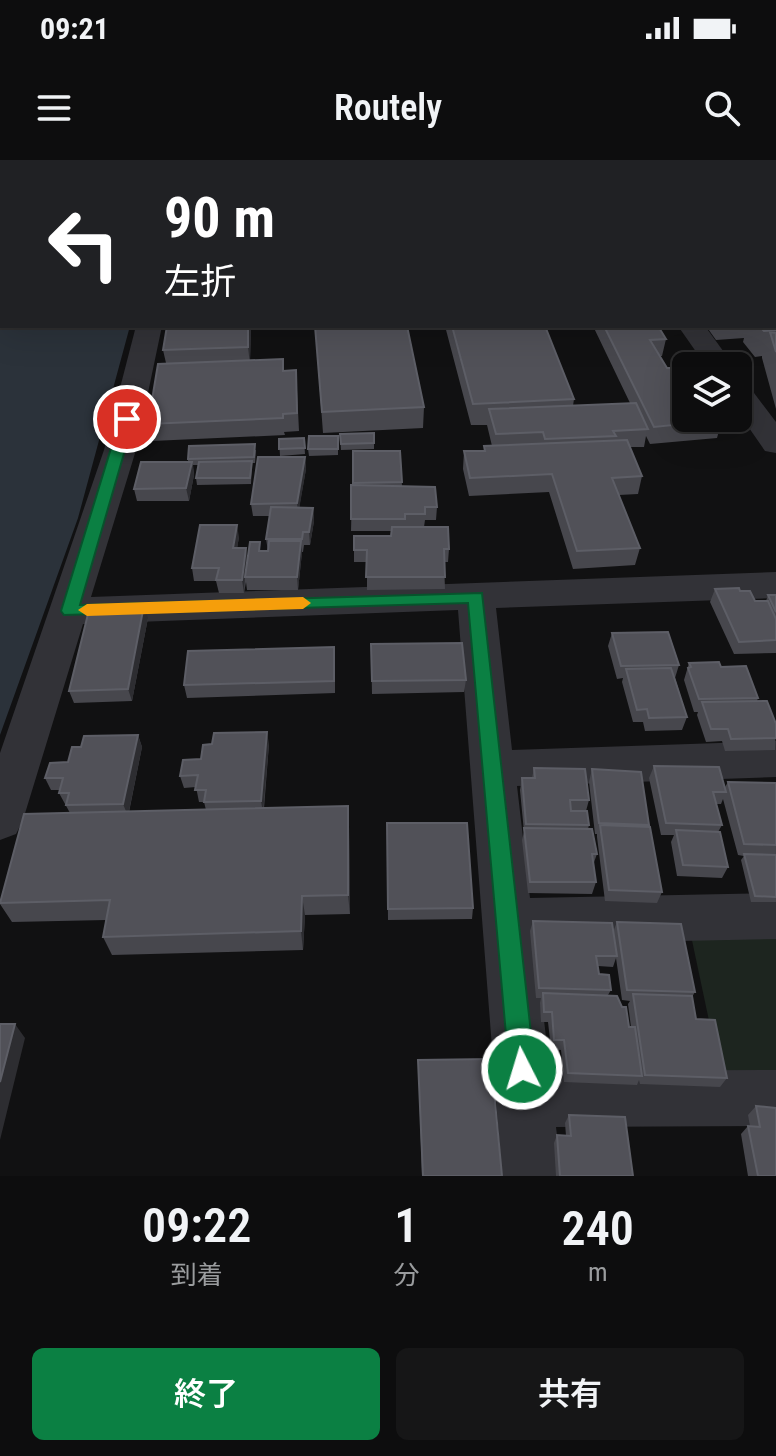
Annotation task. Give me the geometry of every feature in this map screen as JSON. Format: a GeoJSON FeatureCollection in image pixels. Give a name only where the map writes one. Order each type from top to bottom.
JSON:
{"type":"FeatureCollection","features":[{"type":"Feature","properties":{"kind":"street"},"geometry":{"type":"LineString","coordinates":[[0,820],[120,450],[149,328]]}},
{"type":"Feature","properties":{"kind":"street"},"geometry":{"type":"LineString","coordinates":[[692,328],[710,352]]}},
{"type":"Feature","properties":{"kind":"street"},"geometry":{"type":"LineString","coordinates":[[752,411],[776,444]]}},
{"type":"Feature","properties":{"kind":"street"},"geometry":{"type":"LineString","coordinates":[[70,611],[776,585]]}},
{"type":"Feature","properties":{"kind":"street"},"geometry":{"type":"LineString","coordinates":[[476,597],[532,1176]]}},
{"type":"Feature","properties":{"kind":"street"},"geometry":{"type":"LineString","coordinates":[[493,769],[776,759]]}},
{"type":"Feature","properties":{"kind":"street"},"geometry":{"type":"LineString","coordinates":[[508,922],[776,916]]}},
{"type":"Feature","properties":{"kind":"street"},"geometry":{"type":"LineString","coordinates":[[525,1099],[776,1098]]}},
{"type":"Feature","properties":{"kind":"shaded area"},"geometry":{"type":"Polygon","coordinates":[[[0,328],[129,328],[78,518],[0,735],[0,328]]]}},
{"type":"Feature","properties":{"kind":"shaded area"},"geometry":{"type":"Polygon","coordinates":[[[690,931],[776,932],[776,1083],[722,1082],[690,931]]]}},
{"type":"Feature","properties":{"kind":"building"},"geometry":{"type":"Polygon","coordinates":[[[167,328],[248,328],[248,347],[163,350],[167,328]]]}},
{"type":"Feature","properties":{"kind":"building"},"geometry":{"type":"Polygon","coordinates":[[[315,328],[407,328],[424,407],[322,412],[315,328]]]}},
{"type":"Feature","properties":{"kind":"building"},"geometry":{"type":"Polygon","coordinates":[[[453,328],[546,328],[574,399],[473,404],[453,328]]]}},
{"type":"Feature","properties":{"kind":"building"},"geometry":{"type":"Polygon","coordinates":[[[605,328],[659,328],[666,339],[650,340],[667,368],[672,368],[672,425],[654,427],[605,328]]]}},
{"type":"Feature","properties":{"kind":"building"},"geometry":{"type":"Polygon","coordinates":[[[770,332],[776,333],[776,352],[770,332]]]}},
{"type":"Feature","properties":{"kind":"building"},"geometry":{"type":"Polygon","coordinates":[[[283,359],[283,371],[296,370],[297,413],[283,414],[283,418],[148,424],[158,364],[283,359]]]}},
{"type":"Feature","properties":{"kind":"building"},"geometry":{"type":"Polygon","coordinates":[[[636,403],[648,429],[613,431],[616,436],[545,439],[543,432],[496,434],[489,409],[636,403]]]}},
{"type":"Feature","properties":{"kind":"building"},"geometry":{"type":"Polygon","coordinates":[[[374,433],[374,443],[341,444],[340,434],[374,433]]]}},
{"type":"Feature","properties":{"kind":"building"},"geometry":{"type":"Polygon","coordinates":[[[309,436],[338,436],[338,449],[308,449],[309,436]]]}},
{"type":"Feature","properties":{"kind":"building"},"geometry":{"type":"Polygon","coordinates":[[[304,438],[305,448],[279,449],[279,439],[304,438]]]}},
{"type":"Feature","properties":{"kind":"building"},"geometry":{"type":"Polygon","coordinates":[[[627,440],[642,476],[612,478],[640,548],[577,551],[552,474],[470,478],[464,451],[485,451],[484,446],[627,440]]]}},
{"type":"Feature","properties":{"kind":"building"},"geometry":{"type":"Polygon","coordinates":[[[255,444],[254,457],[188,459],[189,446],[255,444]]]}},
{"type":"Feature","properties":{"kind":"building"},"geometry":{"type":"Polygon","coordinates":[[[353,451],[400,451],[402,482],[353,483],[353,451]]]}},
{"type":"Feature","properties":{"kind":"building"},"geometry":{"type":"Polygon","coordinates":[[[258,457],[305,457],[297,503],[251,504],[258,457]]]}},
{"type":"Feature","properties":{"kind":"building"},"geometry":{"type":"Polygon","coordinates":[[[252,461],[250,478],[196,478],[199,462],[252,461]]]}},
{"type":"Feature","properties":{"kind":"building"},"geometry":{"type":"Polygon","coordinates":[[[141,462],[192,462],[186,488],[134,489],[141,462]]]}},
{"type":"Feature","properties":{"kind":"building"},"geometry":{"type":"Polygon","coordinates":[[[351,485],[435,487],[437,507],[425,507],[425,514],[405,514],[405,519],[351,519],[351,485]]]}},
{"type":"Feature","properties":{"kind":"building"},"geometry":{"type":"Polygon","coordinates":[[[271,507],[313,508],[309,532],[303,532],[302,539],[266,539],[271,507]]]}},
{"type":"Feature","properties":{"kind":"building"},"geometry":{"type":"Polygon","coordinates":[[[200,525],[237,525],[233,548],[246,548],[242,580],[216,580],[219,568],[192,568],[200,525]]]}},
{"type":"Feature","properties":{"kind":"building"},"geometry":{"type":"Polygon","coordinates":[[[392,527],[448,527],[449,549],[444,549],[445,577],[366,577],[367,550],[354,550],[354,536],[391,536],[392,527]]]}},
{"type":"Feature","properties":{"kind":"building"},"geometry":{"type":"Polygon","coordinates":[[[269,541],[301,541],[297,577],[245,577],[250,542],[260,542],[259,551],[268,551],[269,541]]]}},
{"type":"Feature","properties":{"kind":"building"},"geometry":{"type":"Polygon","coordinates":[[[739,588],[740,591],[750,591],[755,601],[768,601],[776,619],[776,640],[739,642],[715,589],[739,588]]]}},
{"type":"Feature","properties":{"kind":"building"},"geometry":{"type":"Polygon","coordinates":[[[768,595],[776,595],[776,612],[768,595]]]}},
{"type":"Feature","properties":{"kind":"building"},"geometry":{"type":"Polygon","coordinates":[[[144,605],[128,689],[69,691],[90,606],[144,605]]]}},
{"type":"Feature","properties":{"kind":"building"},"geometry":{"type":"Polygon","coordinates":[[[668,632],[679,665],[621,666],[612,633],[668,632]]]}},
{"type":"Feature","properties":{"kind":"building"},"geometry":{"type":"Polygon","coordinates":[[[462,643],[466,680],[372,681],[371,644],[462,643]]]}},
{"type":"Feature","properties":{"kind":"building"},"geometry":{"type":"Polygon","coordinates":[[[334,647],[334,681],[184,685],[188,651],[334,647]]]}},
{"type":"Feature","properties":{"kind":"building"},"geometry":{"type":"Polygon","coordinates":[[[719,662],[721,667],[746,666],[758,698],[699,699],[689,663],[719,662]]]}},
{"type":"Feature","properties":{"kind":"building"},"geometry":{"type":"Polygon","coordinates":[[[671,668],[687,717],[649,718],[647,709],[637,710],[626,669],[671,668]]]}},
{"type":"Feature","properties":{"kind":"building"},"geometry":{"type":"Polygon","coordinates":[[[767,701],[776,724],[776,738],[731,739],[728,729],[711,729],[702,702],[767,701]]]}},
{"type":"Feature","properties":{"kind":"building"},"geometry":{"type":"Polygon","coordinates":[[[267,732],[261,801],[204,802],[206,790],[195,790],[198,775],[180,776],[183,760],[201,759],[203,745],[212,744],[214,733],[267,732]]]}},
{"type":"Feature","properties":{"kind":"building"},"geometry":{"type":"Polygon","coordinates":[[[138,735],[123,804],[66,805],[69,793],[59,793],[63,778],[45,778],[50,763],[68,762],[72,747],[81,747],[84,736],[138,735]]]}},
{"type":"Feature","properties":{"kind":"building"},"geometry":{"type":"Polygon","coordinates":[[[654,766],[719,767],[726,792],[713,792],[722,825],[666,823],[654,766]]]}},
{"type":"Feature","properties":{"kind":"building"},"geometry":{"type":"Polygon","coordinates":[[[534,768],[585,769],[589,800],[570,800],[571,811],[587,811],[589,825],[526,824],[522,778],[535,778],[534,768]]]}},
{"type":"Feature","properties":{"kind":"building"},"geometry":{"type":"Polygon","coordinates":[[[592,769],[641,772],[649,825],[599,823],[592,769]]]}},
{"type":"Feature","properties":{"kind":"building"},"geometry":{"type":"Polygon","coordinates":[[[728,782],[776,783],[776,845],[744,844],[728,782]]]}},
{"type":"Feature","properties":{"kind":"building"},"geometry":{"type":"Polygon","coordinates":[[[348,806],[348,895],[302,896],[301,931],[103,937],[110,900],[0,903],[24,814],[348,806]]]}},
{"type":"Feature","properties":{"kind":"building"},"geometry":{"type":"Polygon","coordinates":[[[387,823],[467,823],[473,908],[388,909],[387,823]]]}},
{"type":"Feature","properties":{"kind":"building"},"geometry":{"type":"Polygon","coordinates":[[[600,825],[650,827],[662,892],[609,890],[600,825]]]}},
{"type":"Feature","properties":{"kind":"building"},"geometry":{"type":"Polygon","coordinates":[[[524,828],[592,829],[597,854],[592,854],[596,882],[530,882],[524,828]]]}},
{"type":"Feature","properties":{"kind":"building"},"geometry":{"type":"Polygon","coordinates":[[[676,830],[720,832],[728,867],[683,865],[676,830]]]}},
{"type":"Feature","properties":{"kind":"building"},"geometry":{"type":"Polygon","coordinates":[[[744,854],[776,855],[776,897],[755,896],[744,854]]]}},
{"type":"Feature","properties":{"kind":"building"},"geometry":{"type":"Polygon","coordinates":[[[533,921],[612,923],[617,956],[596,956],[599,974],[609,975],[611,990],[539,988],[533,921]]]}},
{"type":"Feature","properties":{"kind":"building"},"geometry":{"type":"Polygon","coordinates":[[[617,922],[681,924],[695,992],[627,990],[617,922]]]}},
{"type":"Feature","properties":{"kind":"building"},"geometry":{"type":"Polygon","coordinates":[[[543,993],[617,996],[622,1007],[626,1007],[629,1027],[635,1027],[642,1076],[568,1073],[564,1040],[554,1040],[552,1012],[544,1012],[543,993]]]}},
{"type":"Feature","properties":{"kind":"building"},"geometry":{"type":"Polygon","coordinates":[[[633,994],[692,996],[696,1019],[715,1020],[727,1078],[645,1075],[633,994]]]}},
{"type":"Feature","properties":{"kind":"building"},"geometry":{"type":"Polygon","coordinates":[[[0,1024],[15,1024],[0,1082],[0,1024]]]}},
{"type":"Feature","properties":{"kind":"building"},"geometry":{"type":"Polygon","coordinates":[[[491,1059],[502,1176],[423,1176],[418,1060],[491,1059]]]}},
{"type":"Feature","properties":{"kind":"building"},"geometry":{"type":"Polygon","coordinates":[[[756,1106],[776,1108],[776,1176],[758,1176],[748,1126],[760,1127],[756,1106]]]}},
{"type":"Feature","properties":{"kind":"building"},"geometry":{"type":"Polygon","coordinates":[[[569,1115],[625,1117],[633,1176],[560,1176],[557,1135],[571,1136],[569,1115]]]}},
{"type":"Feature","properties":{"kind":"slow traffic"},"geometry":{"type":"LineString","coordinates":[[87,610],[303,603]]}},
{"type":"Feature","properties":{"kind":"route"},"geometry":{"type":"LineString","coordinates":[[127,419],[70,611],[476,597],[522,1069]]}}]}
